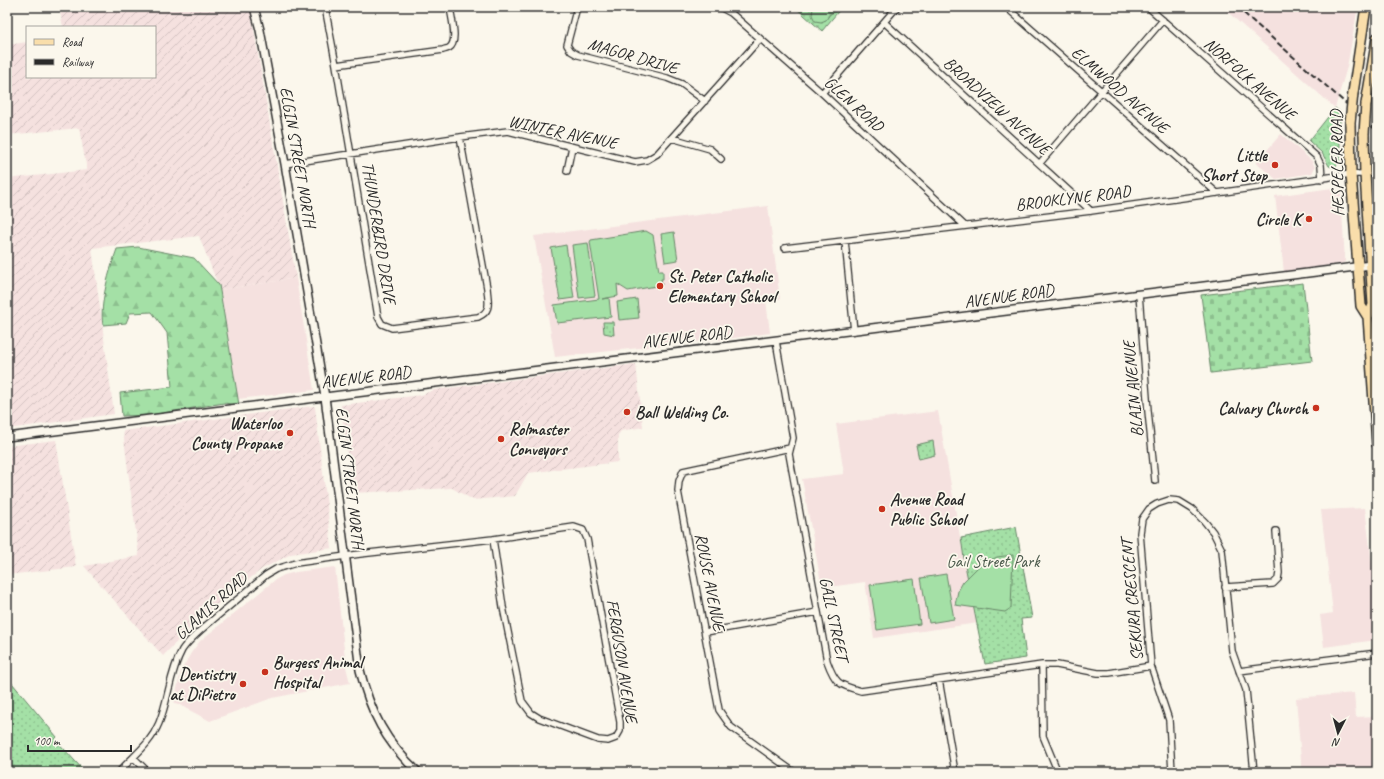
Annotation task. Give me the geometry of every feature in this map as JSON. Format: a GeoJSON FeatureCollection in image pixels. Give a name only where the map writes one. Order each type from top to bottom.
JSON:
{"type":"FeatureCollection","features":[{"type":"Feature","properties":{"kind":"main road","name":"HESPELER ROAD"},"geometry":{"type":"LineString","coordinates":[[1366,7],[1350,123],[1351,174],[1361,306],[1368,317]]}},
{"type":"Feature","properties":{"kind":"main road","name":"HESPELER ROAD"},"geometry":{"type":"LineString","coordinates":[[1377,38],[1366,104],[1364,134],[1365,174],[1374,265],[1373,305],[1368,317],[1377,444]]}},
{"type":"Feature","properties":{"kind":"street","name":"ELGIN STREET NORTH"},"geometry":{"type":"LineString","coordinates":[[254,7],[260,30],[285,164],[325,397],[360,670],[364,688],[386,736],[403,758],[418,772]]}},
{"type":"Feature","properties":{"kind":"street","name":"THUNDERBIRD DRIVE"},"geometry":{"type":"LineString","coordinates":[[325,7],[378,317],[382,324],[392,328],[478,317],[485,314],[489,307],[487,288],[460,136]]}},
{"type":"Feature","properties":{"kind":"street"},"geometry":{"type":"LineString","coordinates":[[336,65],[450,48],[455,38],[450,7]]}},
{"type":"Feature","properties":{"kind":"street","name":"MAGOR DRIVE"},"geometry":{"type":"LineString","coordinates":[[577,7],[567,45],[571,51],[578,55],[667,78],[682,84],[705,100]]}},
{"type":"Feature","properties":{"kind":"street","name":"GLEN ROAD"},"geometry":{"type":"LineString","coordinates":[[720,7],[731,13],[822,93],[965,226]]}},
{"type":"Feature","properties":{"kind":"street"},"geometry":{"type":"LineString","coordinates":[[822,93],[897,7]]}},
{"type":"Feature","properties":{"kind":"street","name":"ELMWOOD AVENUE"},"geometry":{"type":"LineString","coordinates":[[1006,7],[1217,193]]}},
{"type":"Feature","properties":{"kind":"street","name":"NORFOLK AVENUE"},"geometry":{"type":"LineString","coordinates":[[1148,7],[1317,157],[1321,165],[1322,178]]}},
{"type":"Feature","properties":{"kind":"street"},"geometry":{"type":"LineString","coordinates":[[1040,163],[1163,20]]}},
{"type":"Feature","properties":{"kind":"street","name":"BROADVIEW AVENUE"},"geometry":{"type":"LineString","coordinates":[[884,22],[1091,211]]}},
{"type":"Feature","properties":{"kind":"street","name":"WINTER AVENUE"},"geometry":{"type":"LineString","coordinates":[[285,164],[460,136],[508,131],[635,162],[647,160],[657,154],[672,138],[760,39]]}},
{"type":"Feature","properties":{"kind":"street"},"geometry":{"type":"LineString","coordinates":[[672,138],[710,150],[721,159]]}},
{"type":"Feature","properties":{"kind":"street"},"geometry":{"type":"LineString","coordinates":[[567,171],[572,147]]}},
{"type":"Feature","properties":{"kind":"street","name":"BROOKLYNE ROAD"},"geometry":{"type":"LineString","coordinates":[[785,248],[1091,211],[1351,174],[1365,174]]}},
{"type":"Feature","properties":{"kind":"street"},"geometry":{"type":"LineString","coordinates":[[845,241],[854,332]]}},
{"type":"Feature","properties":{"kind":"street","name":"AVENUE ROAD"},"geometry":{"type":"LineString","coordinates":[[7,437],[854,332],[1139,294],[1374,265]]}},
{"type":"Feature","properties":{"kind":"street","name":"BLAIN AVENUE"},"geometry":{"type":"LineString","coordinates":[[1139,294],[1155,481]]}},
{"type":"Feature","properties":{"kind":"street","name":"GAIL STREET"},"geometry":{"type":"LineString","coordinates":[[776,341],[793,438],[789,454],[827,661],[832,676],[842,686],[861,691],[1042,665],[1057,665],[1098,673],[1109,673],[1151,666]]}},
{"type":"Feature","properties":{"kind":"street","name":"ROUSE AVENUE"},"geometry":{"type":"LineString","coordinates":[[790,448],[683,472],[679,480],[678,491],[706,632],[719,710],[730,727],[794,772]]}},
{"type":"Feature","properties":{"kind":"street","name":"SEKURA CRESCENT"},"geometry":{"type":"LineString","coordinates":[[1172,772],[1169,720],[1151,666],[1140,532],[1142,520],[1149,508],[1169,500],[1179,502],[1192,509],[1213,532],[1222,550],[1232,651],[1246,690],[1254,772]]}},
{"type":"Feature","properties":{"kind":"street","name":"FERGUSON AVENUE"},"geometry":{"type":"LineString","coordinates":[[345,557],[493,539],[574,527],[583,530],[587,539],[620,722],[620,731],[616,738],[608,741],[598,740],[540,718],[531,713],[522,702],[503,607],[493,539]]}},
{"type":"Feature","properties":{"kind":"street"},"geometry":{"type":"LineString","coordinates":[[1225,586],[1273,584],[1278,579],[1279,573],[1276,532]]}},
{"type":"Feature","properties":{"kind":"street","name":"GLAMIS ROAD"},"geometry":{"type":"LineString","coordinates":[[119,772],[148,742],[159,724],[174,667],[183,649],[195,636],[246,592],[276,569],[290,564],[345,557]]}},
{"type":"Feature","properties":{"kind":"street"},"geometry":{"type":"LineString","coordinates":[[706,632],[818,612]]}},
{"type":"Feature","properties":{"kind":"street"},"geometry":{"type":"LineString","coordinates":[[1239,671],[1377,653]]}},
{"type":"Feature","properties":{"kind":"street"},"geometry":{"type":"LineString","coordinates":[[1042,665],[1043,736],[1057,770]]}},
{"type":"Feature","properties":{"kind":"street"},"geometry":{"type":"LineString","coordinates":[[939,680],[955,772]]}},
{"type":"Feature","properties":{"kind":"street"},"geometry":{"type":"LineString","coordinates":[[134,758],[148,772]]}},
{"type":"Feature","properties":{"kind":"shaded area"},"geometry":{"type":"Polygon","coordinates":[[[59,7],[247,7],[251,13],[296,278],[220,290],[199,236],[92,248],[114,414],[7,429],[7,179],[87,170],[79,128],[7,135],[7,45],[26,42],[26,78],[156,78],[156,26],[63,26],[59,7]]]}},
{"type":"Feature","properties":{"kind":"shaded area"},"geometry":{"type":"Polygon","coordinates":[[[1222,7],[1358,7],[1347,67],[1335,108],[1222,7]]]}},
{"type":"Feature","properties":{"kind":"shaded area"},"geometry":{"type":"Polygon","coordinates":[[[1281,134],[1312,161],[1315,167],[1312,173],[1276,179],[1256,163],[1281,134]]]}},
{"type":"Feature","properties":{"kind":"shaded area"},"geometry":{"type":"Polygon","coordinates":[[[1332,188],[1341,194],[1345,262],[1284,272],[1275,196],[1332,188]]]}},
{"type":"Feature","properties":{"kind":"shaded area","name":"St. Peter Catholic Elementary School"},"geometry":{"type":"Polygon","coordinates":[[[768,206],[780,299],[766,300],[770,333],[718,340],[717,338],[714,338],[714,340],[555,357],[534,236],[768,206]]]}},
{"type":"Feature","properties":{"kind":"shaded area"},"geometry":{"type":"Polygon","coordinates":[[[296,278],[314,390],[238,399],[220,290],[296,278]]]}},
{"type":"Feature","properties":{"kind":"shaded area"},"geometry":{"type":"Polygon","coordinates":[[[636,364],[643,427],[621,431],[618,435],[618,462],[528,473],[515,496],[473,500],[452,488],[352,493],[341,405],[421,395],[434,390],[636,364]]]}},
{"type":"Feature","properties":{"kind":"shaded area"},"geometry":{"type":"Polygon","coordinates":[[[314,406],[332,548],[291,554],[262,569],[200,618],[163,656],[84,566],[139,556],[123,431],[314,406]]]}},
{"type":"Feature","properties":{"kind":"shaded area","name":"Avenue Road Public School"},"geometry":{"type":"Polygon","coordinates":[[[938,411],[965,565],[978,623],[874,638],[865,582],[822,588],[802,479],[844,474],[836,424],[938,411]]]}},
{"type":"Feature","properties":{"kind":"shaded area"},"geometry":{"type":"Polygon","coordinates":[[[56,440],[76,567],[7,575],[7,446],[56,440]]]}},
{"type":"Feature","properties":{"kind":"shaded area"},"geometry":{"type":"Polygon","coordinates":[[[1365,508],[1377,604],[1377,640],[1324,647],[1320,615],[1333,613],[1321,510],[1365,508]]]}},
{"type":"Feature","properties":{"kind":"shaded area"},"geometry":{"type":"Polygon","coordinates":[[[335,567],[346,667],[350,683],[272,698],[210,721],[174,702],[181,671],[200,641],[275,580],[284,575],[335,567]]]}},
{"type":"Feature","properties":{"kind":"shaded area"},"geometry":{"type":"Polygon","coordinates":[[[1354,693],[1356,717],[1377,716],[1377,772],[1302,772],[1296,698],[1354,693]]]}},
{"type":"Feature","properties":{"kind":"green space"},"geometry":{"type":"Polygon","coordinates":[[[795,7],[842,7],[822,31],[795,7]]]}},
{"type":"Feature","properties":{"kind":"green space"},"geometry":{"type":"Polygon","coordinates":[[[842,7],[841,9],[830,14],[826,20],[821,22],[815,21],[812,15],[813,8],[842,7]]]}},
{"type":"Feature","properties":{"kind":"green space"},"geometry":{"type":"Polygon","coordinates":[[[1335,108],[1340,112],[1340,160],[1334,167],[1329,166],[1322,153],[1309,141],[1335,108]]]}},
{"type":"Feature","properties":{"kind":"green space"},"geometry":{"type":"Polygon","coordinates":[[[646,231],[653,235],[659,271],[663,271],[663,279],[661,279],[662,285],[628,291],[617,284],[618,296],[602,299],[609,298],[611,317],[557,323],[554,305],[599,299],[590,242],[591,240],[646,231]]]}},
{"type":"Feature","properties":{"kind":"green space"},"geometry":{"type":"Polygon","coordinates":[[[674,232],[678,260],[665,262],[661,234],[674,232]]]}},
{"type":"Feature","properties":{"kind":"green space"},"geometry":{"type":"Polygon","coordinates":[[[588,243],[595,296],[579,298],[572,245],[588,243]]]}},
{"type":"Feature","properties":{"kind":"green space"},"geometry":{"type":"Polygon","coordinates":[[[566,245],[574,298],[560,300],[551,248],[566,245]]]}},
{"type":"Feature","properties":{"kind":"green space"},"geometry":{"type":"Polygon","coordinates":[[[138,247],[194,258],[219,285],[239,405],[224,403],[150,415],[122,416],[120,393],[172,387],[167,333],[152,312],[130,313],[126,323],[103,325],[102,317],[104,297],[108,276],[117,249],[138,247]]]}},
{"type":"Feature","properties":{"kind":"green space"},"geometry":{"type":"Polygon","coordinates":[[[1303,283],[1312,361],[1211,373],[1201,295],[1303,283]]]}},
{"type":"Feature","properties":{"kind":"green space"},"geometry":{"type":"Polygon","coordinates":[[[637,299],[639,318],[619,320],[617,302],[637,299]]]}},
{"type":"Feature","properties":{"kind":"green space"},"geometry":{"type":"Polygon","coordinates":[[[603,322],[613,322],[614,335],[604,333],[603,322]]]}},
{"type":"Feature","properties":{"kind":"green space"},"geometry":{"type":"Polygon","coordinates":[[[933,441],[935,455],[919,459],[916,445],[933,441]]]}},
{"type":"Feature","properties":{"kind":"green space","name":"Gail Street Park"},"geometry":{"type":"Polygon","coordinates":[[[1016,527],[1032,618],[1021,619],[1026,658],[985,664],[961,538],[1016,527]]]}},
{"type":"Feature","properties":{"kind":"green space"},"geometry":{"type":"Polygon","coordinates":[[[1013,555],[1011,608],[1005,612],[955,605],[958,591],[963,582],[979,566],[997,557],[1013,555]]]}},
{"type":"Feature","properties":{"kind":"green space"},"geometry":{"type":"Polygon","coordinates":[[[946,574],[954,619],[929,623],[921,578],[946,574]]]}},
{"type":"Feature","properties":{"kind":"green space"},"geometry":{"type":"Polygon","coordinates":[[[914,579],[920,624],[877,630],[870,585],[914,579]]]}},
{"type":"Feature","properties":{"kind":"green space"},"geometry":{"type":"Polygon","coordinates":[[[7,677],[57,737],[55,739],[85,772],[7,772],[7,677]]]}},
{"type":"Feature","properties":{"kind":"railway"},"geometry":{"type":"LineString","coordinates":[[1237,7],[1377,131]]}},
{"type":"Feature","properties":{"kind":"place","name":"Little Short Stop"},"geometry":{"type":"Point","coordinates":[1275,165]}},
{"type":"Feature","properties":{"kind":"place","name":"Circle K"},"geometry":{"type":"Point","coordinates":[1309,219]}},
{"type":"Feature","properties":{"kind":"place","name":"St. Peter Catholic Elementary School"},"geometry":{"type":"Point","coordinates":[660,286]}},
{"type":"Feature","properties":{"kind":"place","name":"Calvary Church"},"geometry":{"type":"Point","coordinates":[1316,408]}},
{"type":"Feature","properties":{"kind":"place","name":"Ball Welding Co."},"geometry":{"type":"Point","coordinates":[627,412]}},
{"type":"Feature","properties":{"kind":"place","name":"Waterloo County Propane"},"geometry":{"type":"Point","coordinates":[290,433]}},
{"type":"Feature","properties":{"kind":"place","name":"Rolmaster Conveyors"},"geometry":{"type":"Point","coordinates":[501,439]}},
{"type":"Feature","properties":{"kind":"place","name":"Avenue Road Public School"},"geometry":{"type":"Point","coordinates":[882,509]}},
{"type":"Feature","properties":{"kind":"place","name":"Burgess Animal Hospital"},"geometry":{"type":"Point","coordinates":[265,672]}},
{"type":"Feature","properties":{"kind":"place","name":"Dentistry at DiPietro"},"geometry":{"type":"Point","coordinates":[243,684]}}]}
